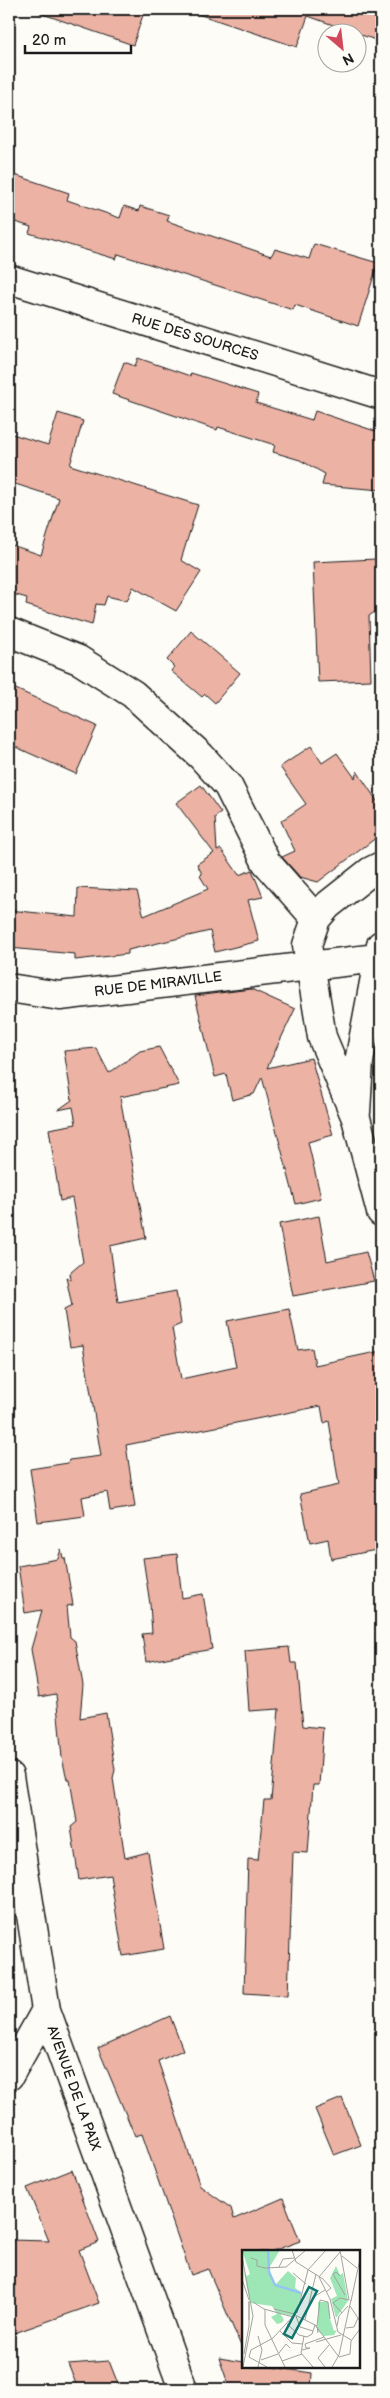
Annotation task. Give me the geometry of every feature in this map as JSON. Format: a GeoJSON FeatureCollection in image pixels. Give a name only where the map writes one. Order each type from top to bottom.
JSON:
{"type":"FeatureCollection","features":[{"type":"Feature","properties":{"kind":"street","name":"RUE DES SOURCES"},"geometry":{"type":"LineString","coordinates":[[9,279],[381,395]]}},
{"type":"Feature","properties":{"kind":"street"},"geometry":{"type":"LineString","coordinates":[[9,632],[79,660],[125,689],[201,756],[228,786],[266,862],[316,919]]}},
{"type":"Feature","properties":{"kind":"street"},"geometry":{"type":"LineString","coordinates":[[381,866],[371,871],[328,904],[316,919],[307,944],[309,967],[322,1036],[356,1118],[381,1212]]}},
{"type":"Feature","properties":{"kind":"street"},"geometry":{"type":"LineString","coordinates":[[350,887],[376,890],[381,893]]}},
{"type":"Feature","properties":{"kind":"street"},"geometry":{"type":"LineString","coordinates":[[356,1118],[360,1062],[379,951]]}},
{"type":"Feature","properties":{"kind":"street","name":"RUE DE MIRAVILLE"},"geometry":{"type":"LineString","coordinates":[[9,988],[60,996],[309,967],[379,951]]}},
{"type":"Feature","properties":{"kind":"street","name":"AVENUE DE LA PAIX"},"geometry":{"type":"LineString","coordinates":[[9,1776],[46,2010],[183,2389]]}},
{"type":"Feature","properties":{"kind":"street"},"geometry":{"type":"LineString","coordinates":[[9,2076],[46,2010]]}},
{"type":"Feature","properties":{"kind":"building"},"geometry":{"type":"Polygon","coordinates":[[[41,9],[145,9],[133,45],[40,13],[41,9]]]}},
{"type":"Feature","properties":{"kind":"building"},"geometry":{"type":"Polygon","coordinates":[[[199,9],[381,9],[381,42],[368,37],[368,22],[325,22],[308,16],[297,47],[198,14],[199,9]]]}},
{"type":"Feature","properties":{"kind":"building"},"geometry":{"type":"Polygon","coordinates":[[[9,173],[69,193],[67,200],[120,218],[124,206],[139,211],[140,206],[169,215],[167,221],[271,256],[275,249],[309,259],[314,244],[378,263],[358,326],[295,305],[293,310],[118,254],[116,259],[29,233],[31,227],[9,220],[9,173]]]}},
{"type":"Feature","properties":{"kind":"building"},"geometry":{"type":"Polygon","coordinates":[[[138,358],[190,376],[191,373],[258,394],[256,403],[312,420],[315,411],[381,433],[381,490],[322,485],[325,474],[300,460],[273,452],[275,445],[218,427],[217,430],[112,394],[124,362],[135,366],[138,358]]]}},
{"type":"Feature","properties":{"kind":"building"},"geometry":{"type":"Polygon","coordinates":[[[58,413],[83,421],[70,465],[198,505],[181,560],[201,572],[176,611],[133,587],[127,601],[107,596],[104,605],[96,604],[92,625],[26,605],[27,598],[9,593],[9,544],[41,555],[59,498],[9,482],[9,433],[48,445],[58,413]]]}},
{"type":"Feature","properties":{"kind":"building"},"geometry":{"type":"Polygon","coordinates":[[[376,559],[379,609],[369,616],[371,680],[318,682],[313,562],[376,559]]]}},
{"type":"Feature","properties":{"kind":"building"},"geometry":{"type":"Polygon","coordinates":[[[191,631],[240,673],[215,703],[205,694],[202,697],[171,671],[174,667],[167,660],[191,631]]]}},
{"type":"Feature","properties":{"kind":"building"},"geometry":{"type":"Polygon","coordinates":[[[9,686],[97,726],[76,774],[9,744],[9,686]]]}},
{"type":"Feature","properties":{"kind":"building"},"geometry":{"type":"Polygon","coordinates":[[[311,746],[322,763],[337,753],[355,778],[357,771],[381,807],[381,834],[318,882],[300,877],[282,857],[295,851],[281,821],[306,804],[280,767],[311,746]]]}},
{"type":"Feature","properties":{"kind":"building"},"geometry":{"type":"Polygon","coordinates":[[[201,785],[221,813],[215,817],[217,851],[221,849],[239,875],[252,870],[263,897],[248,900],[259,941],[215,952],[210,931],[128,950],[128,954],[75,960],[75,954],[9,948],[9,910],[77,917],[78,888],[137,891],[144,916],[208,889],[200,876],[202,874],[197,864],[214,853],[176,803],[201,785]]]}},
{"type":"Feature","properties":{"kind":"building"},"geometry":{"type":"Polygon","coordinates":[[[251,989],[295,1009],[267,1068],[311,1058],[333,1135],[308,1142],[321,1198],[296,1204],[262,1077],[254,1094],[232,1100],[226,1074],[215,1077],[195,996],[251,989]]]}},
{"type":"Feature","properties":{"kind":"building"},"geometry":{"type":"Polygon","coordinates":[[[159,1047],[179,1085],[120,1097],[146,1238],[110,1246],[118,1302],[176,1291],[181,1324],[172,1328],[181,1379],[236,1367],[227,1321],[289,1309],[298,1350],[312,1348],[315,1365],[381,1351],[381,1549],[331,1559],[328,1539],[310,1543],[300,1494],[339,1485],[329,1421],[324,1423],[321,1406],[126,1445],[135,1507],[110,1511],[107,1492],[82,1497],[85,1516],[38,1522],[30,1469],[68,1463],[69,1460],[101,1456],[83,1345],[70,1347],[64,1310],[72,1306],[66,1277],[71,1280],[70,1273],[83,1262],[72,1198],[60,1201],[49,1129],[76,1124],[73,1107],[58,1110],[72,1100],[64,1051],[96,1048],[109,1073],[140,1051],[159,1047]]]}},
{"type":"Feature","properties":{"kind":"building"},"geometry":{"type":"Polygon","coordinates":[[[319,1216],[327,1261],[366,1252],[374,1281],[293,1296],[279,1224],[319,1216]]]}},
{"type":"Feature","properties":{"kind":"building"},"geometry":{"type":"Polygon","coordinates":[[[61,1549],[63,1558],[65,1558],[73,1605],[67,1606],[70,1637],[75,1641],[83,1685],[80,1718],[106,1713],[115,1770],[113,1778],[125,1858],[148,1852],[164,1949],[123,1956],[110,1875],[79,1880],[71,1827],[77,1822],[70,1780],[67,1779],[62,1758],[56,1694],[39,1697],[31,1649],[42,1610],[25,1613],[18,1566],[58,1559],[61,1549]]]}},
{"type":"Feature","properties":{"kind":"building"},"geometry":{"type":"Polygon","coordinates":[[[177,1554],[182,1598],[203,1594],[212,1649],[146,1662],[142,1634],[152,1633],[143,1558],[177,1554]]]}},
{"type":"Feature","properties":{"kind":"building"},"geometry":{"type":"Polygon","coordinates":[[[289,1647],[291,1663],[297,1663],[303,1726],[323,1728],[319,1785],[313,1785],[308,1853],[293,1852],[288,1996],[244,1993],[248,1859],[258,1860],[264,1800],[271,1800],[279,1709],[249,1711],[245,1651],[289,1647]]]}},
{"type":"Feature","properties":{"kind":"building"},"geometry":{"type":"Polygon","coordinates":[[[170,2016],[183,2050],[158,2061],[200,2186],[231,2208],[234,2219],[283,2198],[300,2241],[275,2250],[242,2250],[242,2348],[208,2269],[191,2275],[142,2134],[135,2136],[98,2048],[170,2016]]]}},
{"type":"Feature","properties":{"kind":"building"},"geometry":{"type":"Polygon","coordinates":[[[342,2098],[361,2145],[334,2155],[315,2109],[342,2098]]]}},
{"type":"Feature","properties":{"kind":"building"},"geometry":{"type":"Polygon","coordinates":[[[72,2170],[99,2242],[79,2250],[99,2303],[9,2335],[9,2240],[49,2241],[27,2188],[72,2170]]]}},
{"type":"Feature","properties":{"kind":"building"},"geometry":{"type":"Polygon","coordinates":[[[219,2358],[242,2362],[242,2368],[278,2368],[312,2373],[311,2389],[230,2389],[219,2358]]]}},
{"type":"Feature","properties":{"kind":"building"},"geometry":{"type":"Polygon","coordinates":[[[109,2361],[120,2389],[78,2389],[68,2364],[109,2361]]]}}]}
